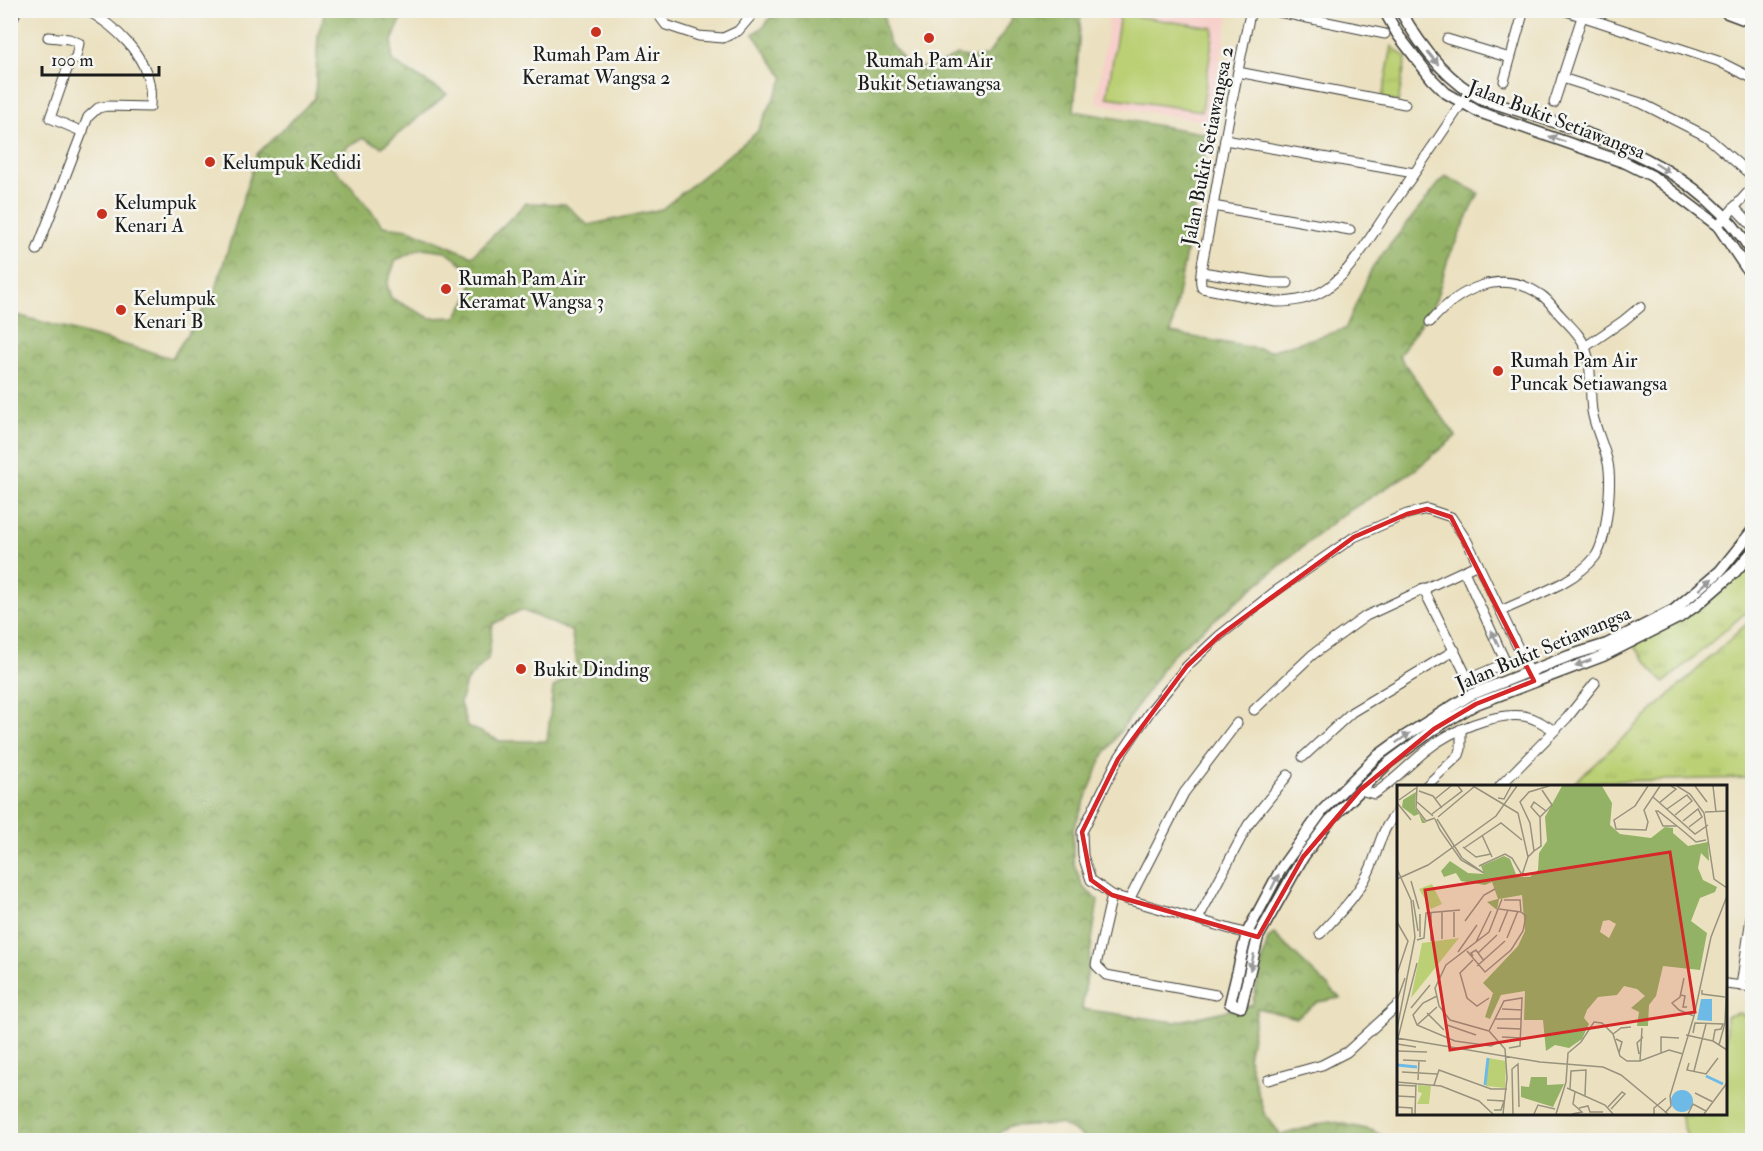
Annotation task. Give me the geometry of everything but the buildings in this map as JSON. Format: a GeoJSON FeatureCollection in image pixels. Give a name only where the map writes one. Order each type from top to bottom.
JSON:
{"type":"FeatureCollection","features":[{"type":"Feature","properties":{"kind":"highway"},"geometry":{"type":"LineString","coordinates":[[1728,10],[1751,18]]}},
{"type":"Feature","properties":{"kind":"main road"},"geometry":{"type":"LineString","coordinates":[[10,22],[15,10]]}},
{"type":"Feature","properties":{"kind":"street"},"geometry":{"type":"LineString","coordinates":[[37,250],[88,117],[98,108],[107,106],[150,108],[150,88],[146,72],[134,51],[114,29],[86,10]]}},
{"type":"Feature","properties":{"kind":"street"},"geometry":{"type":"LineString","coordinates":[[655,10],[666,25],[699,36],[723,38],[738,31],[756,10]]}},
{"type":"Feature","properties":{"kind":"street","name":"Jalan Bukit Setiawangsa 2"},"geometry":{"type":"LineString","coordinates":[[1251,10],[1213,206],[1200,285],[1202,288],[1276,302],[1304,299],[1327,288],[1341,275],[1414,173]]}},
{"type":"Feature","properties":{"kind":"street"},"geometry":{"type":"LineString","coordinates":[[1269,10],[1385,34]]}},
{"type":"Feature","properties":{"kind":"street","name":"Jalan Bukit Setiawangsa"},"geometry":{"type":"LineString","coordinates":[[1384,10],[1398,35],[1432,79],[1462,104],[1652,176],[1718,226],[1752,277]]}},
{"type":"Feature","properties":{"kind":"street","name":"Jalan Bukit Setiawangsa"},"geometry":{"type":"LineString","coordinates":[[1400,10],[1433,60],[1469,92],[1484,100],[1591,134],[1659,165],[1730,212],[1752,252]]}},
{"type":"Feature","properties":{"kind":"street"},"geometry":{"type":"LineString","coordinates":[[1504,81],[1524,10]]}},
{"type":"Feature","properties":{"kind":"street"},"geometry":{"type":"LineString","coordinates":[[1563,10],[1718,61],[1752,78]]}},
{"type":"Feature","properties":{"kind":"street"},"geometry":{"type":"LineString","coordinates":[[1554,103],[1582,16]]}},
{"type":"Feature","properties":{"kind":"street"},"geometry":{"type":"LineString","coordinates":[[48,37],[69,39],[79,44],[76,57],[69,64],[50,118],[83,132]]}},
{"type":"Feature","properties":{"kind":"street"},"geometry":{"type":"LineString","coordinates":[[1447,39],[1510,58]]}},
{"type":"Feature","properties":{"kind":"street"},"geometry":{"type":"LineString","coordinates":[[1238,72],[1405,104]]}},
{"type":"Feature","properties":{"kind":"street"},"geometry":{"type":"LineString","coordinates":[[1562,78],[1641,103],[1706,136],[1752,176]]}},
{"type":"Feature","properties":{"kind":"street"},"geometry":{"type":"LineString","coordinates":[[1225,140],[1414,173],[1469,92]]}},
{"type":"Feature","properties":{"kind":"street"},"geometry":{"type":"LineString","coordinates":[[1718,226],[1752,188]]}},
{"type":"Feature","properties":{"kind":"street"},"geometry":{"type":"LineString","coordinates":[[1213,206],[1350,230]]}},
{"type":"Feature","properties":{"kind":"street"},"geometry":{"type":"LineString","coordinates":[[1730,212],[1752,226]]}},
{"type":"Feature","properties":{"kind":"street"},"geometry":{"type":"LineString","coordinates":[[1202,272],[1271,283],[1288,283]]}},
{"type":"Feature","properties":{"kind":"street"},"geometry":{"type":"LineString","coordinates":[[1430,322],[1440,310],[1462,293],[1497,281],[1520,284],[1543,296],[1577,333],[1585,347],[1592,378],[1592,410],[1608,463],[1609,493],[1604,531],[1599,547],[1596,555],[1579,573],[1500,611]]}},
{"type":"Feature","properties":{"kind":"street"},"geometry":{"type":"LineString","coordinates":[[1585,347],[1640,307]]}},
{"type":"Feature","properties":{"kind":"street"},"geometry":{"type":"LineString","coordinates":[[1253,935],[1112,895],[1091,880],[1083,856],[1082,831],[1118,759],[1151,711],[1187,666],[1219,636],[1273,593],[1354,537],[1407,514],[1427,509],[1451,517],[1467,542],[1532,676]]}},
{"type":"Feature","properties":{"kind":"street","name":"Jalan Bukit Setiawangsa"},"geometry":{"type":"LineString","coordinates":[[1752,531],[1720,571],[1674,610],[1607,644],[1532,676],[1476,704],[1434,729],[1388,763],[1330,820],[1304,857],[1253,935],[1241,1007],[1230,1003],[1253,935],[1282,867],[1323,810],[1376,757],[1470,695],[1532,676],[1603,656],[1680,617],[1735,572],[1752,552]]}},
{"type":"Feature","properties":{"kind":"street"},"geometry":{"type":"LineString","coordinates":[[1254,710],[1312,655],[1366,616],[1465,573],[1478,564]]}},
{"type":"Feature","properties":{"kind":"street"},"geometry":{"type":"LineString","coordinates":[[1425,591],[1468,679],[1506,663],[1465,573]]}},
{"type":"Feature","properties":{"kind":"street"},"geometry":{"type":"LineString","coordinates":[[1303,757],[1352,712],[1455,651]]}},
{"type":"Feature","properties":{"kind":"street"},"geometry":{"type":"LineString","coordinates":[[1501,785],[1567,718],[1595,683]]}},
{"type":"Feature","properties":{"kind":"street"},"geometry":{"type":"LineString","coordinates":[[1360,790],[1374,794],[1430,747],[1461,729],[1484,721],[1514,715],[1538,720],[1553,730]]}},
{"type":"Feature","properties":{"kind":"street"},"geometry":{"type":"LineString","coordinates":[[1129,900],[1184,792],[1237,723]]}},
{"type":"Feature","properties":{"kind":"street"},"geometry":{"type":"LineString","coordinates":[[1427,785],[1459,755],[1461,729]]}},
{"type":"Feature","properties":{"kind":"street"},"geometry":{"type":"LineString","coordinates":[[1198,919],[1248,825],[1288,775]]}},
{"type":"Feature","properties":{"kind":"street"},"geometry":{"type":"LineString","coordinates":[[1320,934],[1350,901],[1367,877],[1386,826],[1397,813]]}},
{"type":"Feature","properties":{"kind":"street"},"geometry":{"type":"LineString","coordinates":[[1112,895],[1096,965],[1106,975],[1216,995]]}},
{"type":"Feature","properties":{"kind":"street"},"geometry":{"type":"LineString","coordinates":[[1741,986],[1752,911]]}},
{"type":"Feature","properties":{"kind":"street"},"geometry":{"type":"LineString","coordinates":[[1727,984],[1752,987]]}},
{"type":"Feature","properties":{"kind":"street"},"geometry":{"type":"LineString","coordinates":[[1268,1080],[1323,1065],[1347,1052],[1397,1006]]}},
{"type":"Feature","properties":{"kind":"highlighted area"},"geometry":{"type":"Polygon","coordinates":[[[1427,509],[1451,517],[1534,681],[1476,704],[1434,729],[1360,790],[1303,857],[1258,937],[1112,895],[1091,880],[1082,832],[1118,759],[1187,666],[1219,636],[1354,537],[1407,514],[1427,509]]]}},
{"type":"Feature","properties":{"kind":"shaded area"},"geometry":{"type":"Polygon","coordinates":[[[1110,11],[1230,11],[1208,122],[1096,103],[1110,11]]]}},
{"type":"Feature","properties":{"kind":"green space"},"geometry":{"type":"Polygon","coordinates":[[[325,11],[405,11],[392,41],[392,61],[447,94],[382,147],[363,138],[348,146],[332,166],[383,226],[409,229],[472,256],[526,203],[565,204],[588,225],[662,209],[757,132],[784,78],[753,34],[765,25],[775,11],[883,11],[888,41],[909,66],[931,68],[957,55],[972,58],[987,56],[1011,22],[1013,11],[1081,11],[1074,111],[1208,134],[1171,333],[1270,351],[1345,329],[1373,266],[1445,176],[1479,193],[1448,259],[1436,300],[1399,356],[1456,436],[1415,470],[1339,517],[1172,655],[1102,758],[1073,830],[1073,861],[1083,887],[1098,900],[1082,1009],[1175,1022],[1252,1005],[1268,938],[1274,934],[1340,998],[1318,1002],[1296,1018],[1257,1008],[1248,1058],[1264,1113],[1281,1135],[1330,1121],[1371,1130],[1391,1140],[1089,1140],[1061,1124],[1010,1126],[989,1140],[11,1140],[10,313],[172,358],[215,291],[257,154],[315,98],[318,34],[325,11]],[[422,248],[396,260],[387,284],[391,298],[430,318],[456,317],[472,291],[466,267],[445,251],[422,248]],[[521,610],[493,624],[488,659],[466,682],[460,703],[467,726],[500,741],[547,741],[553,688],[578,668],[571,631],[521,610]]]}},
{"type":"Feature","properties":{"kind":"green space"},"geometry":{"type":"Polygon","coordinates":[[[1120,14],[1214,28],[1202,111],[1107,97],[1120,14]]]}},
{"type":"Feature","properties":{"kind":"green space"},"geometry":{"type":"Polygon","coordinates":[[[1392,46],[1406,58],[1398,102],[1382,99],[1392,46]]]}},
{"type":"Feature","properties":{"kind":"green space"},"geometry":{"type":"Polygon","coordinates":[[[1752,558],[1752,607],[1664,683],[1634,646],[1752,558]]]}},
{"type":"Feature","properties":{"kind":"green space"},"geometry":{"type":"Polygon","coordinates":[[[1752,619],[1752,778],[1575,782],[1752,619]]]}},
{"type":"Feature","properties":{"kind":"green space"},"geometry":{"type":"Polygon","coordinates":[[[1739,1013],[1752,1019],[1752,1140],[1688,1140],[1680,1115],[1727,1115],[1727,1016],[1739,1013]]]}},
{"type":"Feature","properties":{"kind":"place","name":"Rumah Pam Air Keramat Wangsa 2"},"geometry":{"type":"Point","coordinates":[596,32]}},
{"type":"Feature","properties":{"kind":"place","name":"Rumah Pam Air Bukit Setiawangsa"},"geometry":{"type":"Point","coordinates":[929,38]}},
{"type":"Feature","properties":{"kind":"place","name":"Kelumpuk Kedidi"},"geometry":{"type":"Point","coordinates":[210,162]}},
{"type":"Feature","properties":{"kind":"place","name":"Kelumpuk Kenari A"},"geometry":{"type":"Point","coordinates":[102,214]}},
{"type":"Feature","properties":{"kind":"place","name":"Rumah Pam Air Keramat Wangsa 3"},"geometry":{"type":"Point","coordinates":[446,289]}},
{"type":"Feature","properties":{"kind":"place","name":"Kelumpuk Kenari B"},"geometry":{"type":"Point","coordinates":[121,310]}},
{"type":"Feature","properties":{"kind":"place","name":"Rumah Pam Air Puncak Setiawangsa"},"geometry":{"type":"Point","coordinates":[1498,371]}},
{"type":"Feature","properties":{"kind":"place","name":"Bukit Dinding"},"geometry":{"type":"Point","coordinates":[521,669]}}]}
